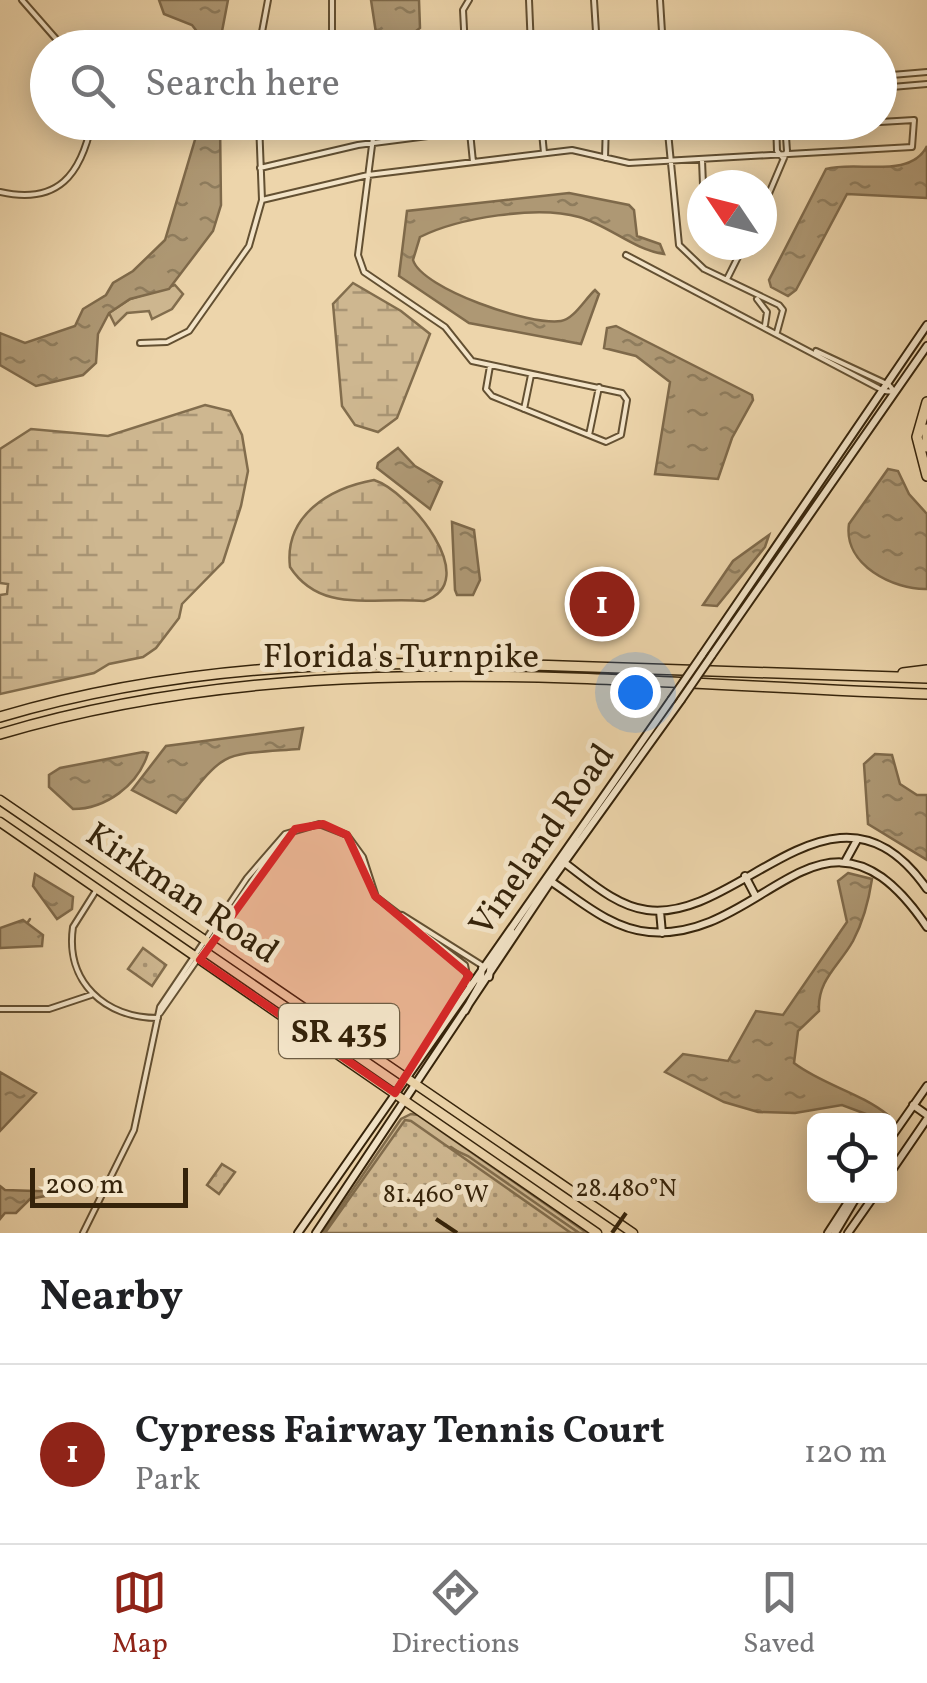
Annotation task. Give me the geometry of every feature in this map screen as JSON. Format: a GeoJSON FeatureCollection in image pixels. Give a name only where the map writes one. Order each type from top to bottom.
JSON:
{"type":"FeatureCollection","features":[{"type":"Feature","properties":{"kind":"highway"},"geometry":{"type":"LineString","coordinates":[[927,402],[917,437],[927,476]]}},
{"type":"Feature","properties":{"kind":"highway"},"geometry":{"type":"LineString","coordinates":[[927,429],[927,447]]}},
{"type":"Feature","properties":{"kind":"highway","name":"Florida's Turnpike"},"geometry":{"type":"LineString","coordinates":[[0,718],[86,694],[185,676],[326,662],[453,662],[927,678]]}},
{"type":"Feature","properties":{"kind":"highway"},"geometry":{"type":"LineString","coordinates":[[870,676],[927,670]]}},
{"type":"Feature","properties":{"kind":"highway","name":"Florida's Turnpike"},"geometry":{"type":"LineString","coordinates":[[0,734],[148,698],[261,682],[326,678],[453,677],[927,694]]}},
{"type":"Feature","properties":{"kind":"main road","name":"Kirkman Road"},"geometry":{"type":"LineString","coordinates":[[0,800],[633,1233]]}},
{"type":"Feature","properties":{"kind":"main road","name":"Kirkman Road"},"geometry":{"type":"LineString","coordinates":[[0,822],[598,1233]]}},
{"type":"Feature","properties":{"kind":"street"},"geometry":{"type":"LineString","coordinates":[[22,0],[48,30]]}},
{"type":"Feature","properties":{"kind":"street"},"geometry":{"type":"LineString","coordinates":[[262,30],[268,0]]}},
{"type":"Feature","properties":{"kind":"street"},"geometry":{"type":"LineString","coordinates":[[332,0],[332,30]]}},
{"type":"Feature","properties":{"kind":"street"},"geometry":{"type":"LineString","coordinates":[[464,30],[463,10],[468,0]]}},
{"type":"Feature","properties":{"kind":"street"},"geometry":{"type":"LineString","coordinates":[[529,0],[530,30]]}},
{"type":"Feature","properties":{"kind":"street"},"geometry":{"type":"LineString","coordinates":[[594,0],[596,30]]}},
{"type":"Feature","properties":{"kind":"street"},"geometry":{"type":"LineString","coordinates":[[660,0],[662,30]]}},
{"type":"Feature","properties":{"kind":"street"},"geometry":{"type":"LineString","coordinates":[[897,74],[927,72]]}},
{"type":"Feature","properties":{"kind":"street"},"geometry":{"type":"LineString","coordinates":[[914,73],[914,85]]}},
{"type":"Feature","properties":{"kind":"street"},"geometry":{"type":"LineString","coordinates":[[897,86],[927,84]]}},
{"type":"Feature","properties":{"kind":"street"},"geometry":{"type":"LineString","coordinates":[[262,200],[368,174],[544,153],[584,151],[629,164],[904,151],[914,143],[914,120],[897,121]]}},
{"type":"Feature","properties":{"kind":"street"},"geometry":{"type":"LineString","coordinates":[[0,192],[36,194],[69,178],[81,162],[87,140]]}},
{"type":"Feature","properties":{"kind":"street"},"geometry":{"type":"LineString","coordinates":[[140,343],[167,342],[188,331],[249,246],[262,200],[259,140]]}},
{"type":"Feature","properties":{"kind":"street"},"geometry":{"type":"LineString","coordinates":[[260,168],[401,140]]}},
{"type":"Feature","properties":{"kind":"street"},"geometry":{"type":"LineString","coordinates":[[471,140],[473,162]]}},
{"type":"Feature","properties":{"kind":"street"},"geometry":{"type":"LineString","coordinates":[[542,140],[544,153]]}},
{"type":"Feature","properties":{"kind":"street"},"geometry":{"type":"LineString","coordinates":[[605,158],[606,140]]}},
{"type":"Feature","properties":{"kind":"street"},"geometry":{"type":"LineString","coordinates":[[668,140],[679,244],[690,259],[783,310],[776,332]]}},
{"type":"Feature","properties":{"kind":"street"},"geometry":{"type":"LineString","coordinates":[[777,140],[782,157]]}},
{"type":"Feature","properties":{"kind":"street"},"geometry":{"type":"LineString","coordinates":[[777,179],[787,140]]}},
{"type":"Feature","properties":{"kind":"street"},"geometry":{"type":"LineString","coordinates":[[375,143],[358,254],[360,266],[445,327],[466,358],[622,393],[627,400],[621,434],[610,442],[589,436],[488,393],[490,366]]}},
{"type":"Feature","properties":{"kind":"street"},"geometry":{"type":"LineString","coordinates":[[702,160],[702,170]]}},
{"type":"Feature","properties":{"kind":"street"},"geometry":{"type":"LineString","coordinates":[[626,256],[895,392]]}},
{"type":"Feature","properties":{"kind":"street"},"geometry":{"type":"LineString","coordinates":[[727,279],[736,260]]}},
{"type":"Feature","properties":{"kind":"street"},"geometry":{"type":"LineString","coordinates":[[754,295],[767,312]]}},
{"type":"Feature","properties":{"kind":"street"},"geometry":{"type":"LineString","coordinates":[[764,326],[774,303]]}},
{"type":"Feature","properties":{"kind":"street","name":"Vineland Road"},"geometry":{"type":"LineString","coordinates":[[560,860],[712,655],[807,511],[825,476],[927,325]]}},
{"type":"Feature","properties":{"kind":"street","name":"Vineland Road"},"geometry":{"type":"LineString","coordinates":[[317,1231],[489,979],[560,860],[702,655],[807,511],[833,482],[927,346]]}},
{"type":"Feature","properties":{"kind":"street"},"geometry":{"type":"LineString","coordinates":[[524,409],[532,374]]}},
{"type":"Feature","properties":{"kind":"street"},"geometry":{"type":"LineString","coordinates":[[589,436],[599,388]]}},
{"type":"Feature","properties":{"kind":"street"},"geometry":{"type":"LineString","coordinates":[[825,476],[833,482]]}},
{"type":"Feature","properties":{"kind":"street"},"geometry":{"type":"LineString","coordinates":[[83,1233],[134,1130],[159,1016],[248,878],[282,838],[310,824],[343,832],[361,852],[374,895],[465,965],[469,986]]}},
{"type":"Feature","properties":{"kind":"street"},"geometry":{"type":"LineString","coordinates":[[197,958],[254,883],[282,838]]}},
{"type":"Feature","properties":{"kind":"street"},"geometry":{"type":"LineString","coordinates":[[560,860],[615,899],[660,911],[694,902],[818,842],[857,840],[899,856],[927,889]]}},
{"type":"Feature","properties":{"kind":"street"},"geometry":{"type":"LineString","coordinates":[[846,861],[853,855],[857,840]]}},
{"type":"Feature","properties":{"kind":"street"},"geometry":{"type":"LineString","coordinates":[[547,879],[614,923],[662,933],[696,926],[820,866],[846,861],[882,872],[927,927]]}},
{"type":"Feature","properties":{"kind":"street"},"geometry":{"type":"LineString","coordinates":[[745,876],[756,897]]}},
{"type":"Feature","properties":{"kind":"street"},"geometry":{"type":"LineString","coordinates":[[248,878],[254,883]]}},
{"type":"Feature","properties":{"kind":"street","name":"Vineland Road"},"geometry":{"type":"LineString","coordinates":[[298,1233],[520,911],[547,879]]}},
{"type":"Feature","properties":{"kind":"street"},"geometry":{"type":"LineString","coordinates":[[97,889],[74,922],[71,940],[80,977],[92,995],[120,1012],[159,1016]]}},
{"type":"Feature","properties":{"kind":"street"},"geometry":{"type":"LineString","coordinates":[[916,910],[927,902]]}},
{"type":"Feature","properties":{"kind":"street"},"geometry":{"type":"LineString","coordinates":[[489,979],[491,964],[520,911]]}},
{"type":"Feature","properties":{"kind":"street"},"geometry":{"type":"LineString","coordinates":[[660,911],[662,933]]}},
{"type":"Feature","properties":{"kind":"street"},"geometry":{"type":"LineString","coordinates":[[398,913],[483,966],[480,984],[463,1017]]}},
{"type":"Feature","properties":{"kind":"street"},"geometry":{"type":"LineString","coordinates":[[416,931],[421,924]]}},
{"type":"Feature","properties":{"kind":"street"},"geometry":{"type":"LineString","coordinates":[[0,1009],[49,1009],[92,995]]}},
{"type":"Feature","properties":{"kind":"street"},"geometry":{"type":"LineString","coordinates":[[897,1129],[927,1086]]}},
{"type":"Feature","properties":{"kind":"street"},"geometry":{"type":"LineString","coordinates":[[897,1163],[926,1121],[911,1109]]}},
{"type":"Feature","properties":{"kind":"street"},"geometry":{"type":"LineString","coordinates":[[317,1231],[332,1201],[329,1189]]}},
{"type":"Feature","properties":{"kind":"street"},"geometry":{"type":"LineString","coordinates":[[831,1233],[850,1203]]}},
{"type":"Feature","properties":{"kind":"street"},"geometry":{"type":"LineString","coordinates":[[848,1233],[869,1203]]}},
{"type":"Feature","properties":{"kind":"highlighted area"},"geometry":{"type":"Polygon","coordinates":[[[323,824],[347,835],[375,896],[469,975],[395,1093],[200,960],[295,829],[323,824]]]}},
{"type":"Feature","properties":{"kind":"green space"},"geometry":{"type":"Polygon","coordinates":[[[353,283],[401,311],[430,334],[397,418],[378,432],[355,425],[342,406],[333,304],[353,283]]]}},
{"type":"Feature","properties":{"kind":"green space"},"geometry":{"type":"Polygon","coordinates":[[[175,285],[183,294],[172,309],[152,319],[149,311],[127,313],[115,325],[109,313],[130,299],[175,285]]]}},
{"type":"Feature","properties":{"kind":"green space"},"geometry":{"type":"Polygon","coordinates":[[[205,405],[230,411],[242,435],[248,471],[223,562],[182,604],[179,618],[156,648],[143,657],[109,664],[94,673],[0,694],[0,595],[7,594],[8,584],[0,583],[0,449],[31,429],[108,436],[205,405]]]}},
{"type":"Feature","properties":{"kind":"green space"},"geometry":{"type":"Polygon","coordinates":[[[374,480],[389,488],[421,518],[444,557],[446,576],[441,591],[424,601],[333,598],[303,582],[290,567],[294,533],[313,507],[341,490],[374,480]]]}},
{"type":"Feature","properties":{"kind":"green space"},"geometry":{"type":"Polygon","coordinates":[[[143,948],[166,965],[152,986],[128,969],[143,948]]]}},
{"type":"Feature","properties":{"kind":"green space"},"geometry":{"type":"Polygon","coordinates":[[[418,1115],[587,1233],[579,1233],[451,1147],[323,1233],[401,1119],[418,1115]]]}},
{"type":"Feature","properties":{"kind":"green space"},"geometry":{"type":"Polygon","coordinates":[[[405,1120],[411,1121],[571,1233],[325,1233],[405,1120]]]}},
{"type":"Feature","properties":{"kind":"green space"},"geometry":{"type":"Polygon","coordinates":[[[441,1144],[468,1156],[579,1233],[326,1233],[441,1144]]]}},
{"type":"Feature","properties":{"kind":"green space"},"geometry":{"type":"Polygon","coordinates":[[[222,1164],[235,1172],[219,1194],[207,1185],[222,1164]]]}},
{"type":"Feature","properties":{"kind":"water"},"geometry":{"type":"Polygon","coordinates":[[[159,0],[228,0],[222,30],[196,30],[164,14],[159,0]]]}},
{"type":"Feature","properties":{"kind":"water"},"geometry":{"type":"Polygon","coordinates":[[[371,0],[419,0],[417,30],[376,30],[371,0]]]}},
{"type":"Feature","properties":{"kind":"water"},"geometry":{"type":"Polygon","coordinates":[[[195,140],[220,140],[221,205],[213,231],[169,289],[130,299],[109,313],[98,334],[96,363],[83,375],[36,386],[0,365],[0,333],[25,343],[75,326],[83,309],[106,295],[113,283],[133,271],[165,240],[195,140]]]}},
{"type":"Feature","properties":{"kind":"water"},"geometry":{"type":"Polygon","coordinates":[[[927,146],[927,198],[847,194],[796,290],[788,296],[771,287],[769,280],[826,169],[895,166],[908,163],[927,146]]]}},
{"type":"Feature","properties":{"kind":"water"},"geometry":{"type":"Polygon","coordinates":[[[569,193],[629,205],[634,210],[637,236],[660,244],[664,254],[642,248],[579,217],[542,212],[498,215],[436,230],[420,237],[413,260],[421,271],[456,293],[526,318],[561,321],[570,317],[595,290],[599,294],[581,344],[469,323],[399,276],[407,211],[569,193]]]}},
{"type":"Feature","properties":{"kind":"water"},"geometry":{"type":"Polygon","coordinates":[[[616,326],[752,395],[718,479],[655,474],[670,382],[636,356],[604,348],[607,328],[616,326]]]}},
{"type":"Feature","properties":{"kind":"water"},"geometry":{"type":"Polygon","coordinates":[[[398,448],[415,466],[442,482],[430,509],[377,468],[398,448]]]}},
{"type":"Feature","properties":{"kind":"water"},"geometry":{"type":"Polygon","coordinates":[[[888,469],[898,471],[909,494],[927,514],[927,589],[900,585],[873,572],[854,552],[849,539],[849,524],[888,469]]]}},
{"type":"Feature","properties":{"kind":"water"},"geometry":{"type":"Polygon","coordinates":[[[452,522],[474,530],[480,580],[473,595],[457,595],[455,590],[452,522]]]}},
{"type":"Feature","properties":{"kind":"water"},"geometry":{"type":"Polygon","coordinates":[[[769,535],[765,547],[717,606],[703,605],[733,561],[769,535]]]}},
{"type":"Feature","properties":{"kind":"water"},"geometry":{"type":"Polygon","coordinates":[[[303,728],[299,749],[226,759],[205,777],[176,813],[132,790],[166,746],[303,728]]]}},
{"type":"Feature","properties":{"kind":"water"},"geometry":{"type":"Polygon","coordinates":[[[148,753],[137,776],[119,793],[97,805],[73,809],[49,787],[49,775],[60,768],[148,753]]]}},
{"type":"Feature","properties":{"kind":"water"},"geometry":{"type":"Polygon","coordinates":[[[875,754],[892,755],[900,784],[917,795],[927,795],[927,860],[868,824],[864,764],[875,754]]]}},
{"type":"Feature","properties":{"kind":"water"},"geometry":{"type":"Polygon","coordinates":[[[848,873],[872,879],[859,927],[825,982],[819,1011],[798,1031],[794,1063],[885,1113],[863,1113],[842,1105],[795,1113],[758,1112],[724,1102],[665,1072],[683,1054],[728,1061],[756,1011],[783,1015],[847,922],[838,881],[848,873]]]}},
{"type":"Feature","properties":{"kind":"water"},"geometry":{"type":"Polygon","coordinates":[[[35,874],[73,897],[72,909],[57,919],[33,886],[35,874]]]}},
{"type":"Feature","properties":{"kind":"water"},"geometry":{"type":"Polygon","coordinates":[[[23,920],[43,935],[42,946],[0,948],[0,928],[23,920]]]}},
{"type":"Feature","properties":{"kind":"water"},"geometry":{"type":"Polygon","coordinates":[[[0,1072],[36,1093],[0,1131],[0,1072]]]}},
{"type":"Feature","properties":{"kind":"water"},"geometry":{"type":"Polygon","coordinates":[[[0,1186],[5,1190],[66,1192],[30,1199],[16,1213],[5,1213],[0,1219],[0,1186]]]}},
{"type":"Feature","properties":{"kind":"place","name":"Cypress Fairway Tennis Court"},"geometry":{"type":"Point","coordinates":[602,604]}}]}
